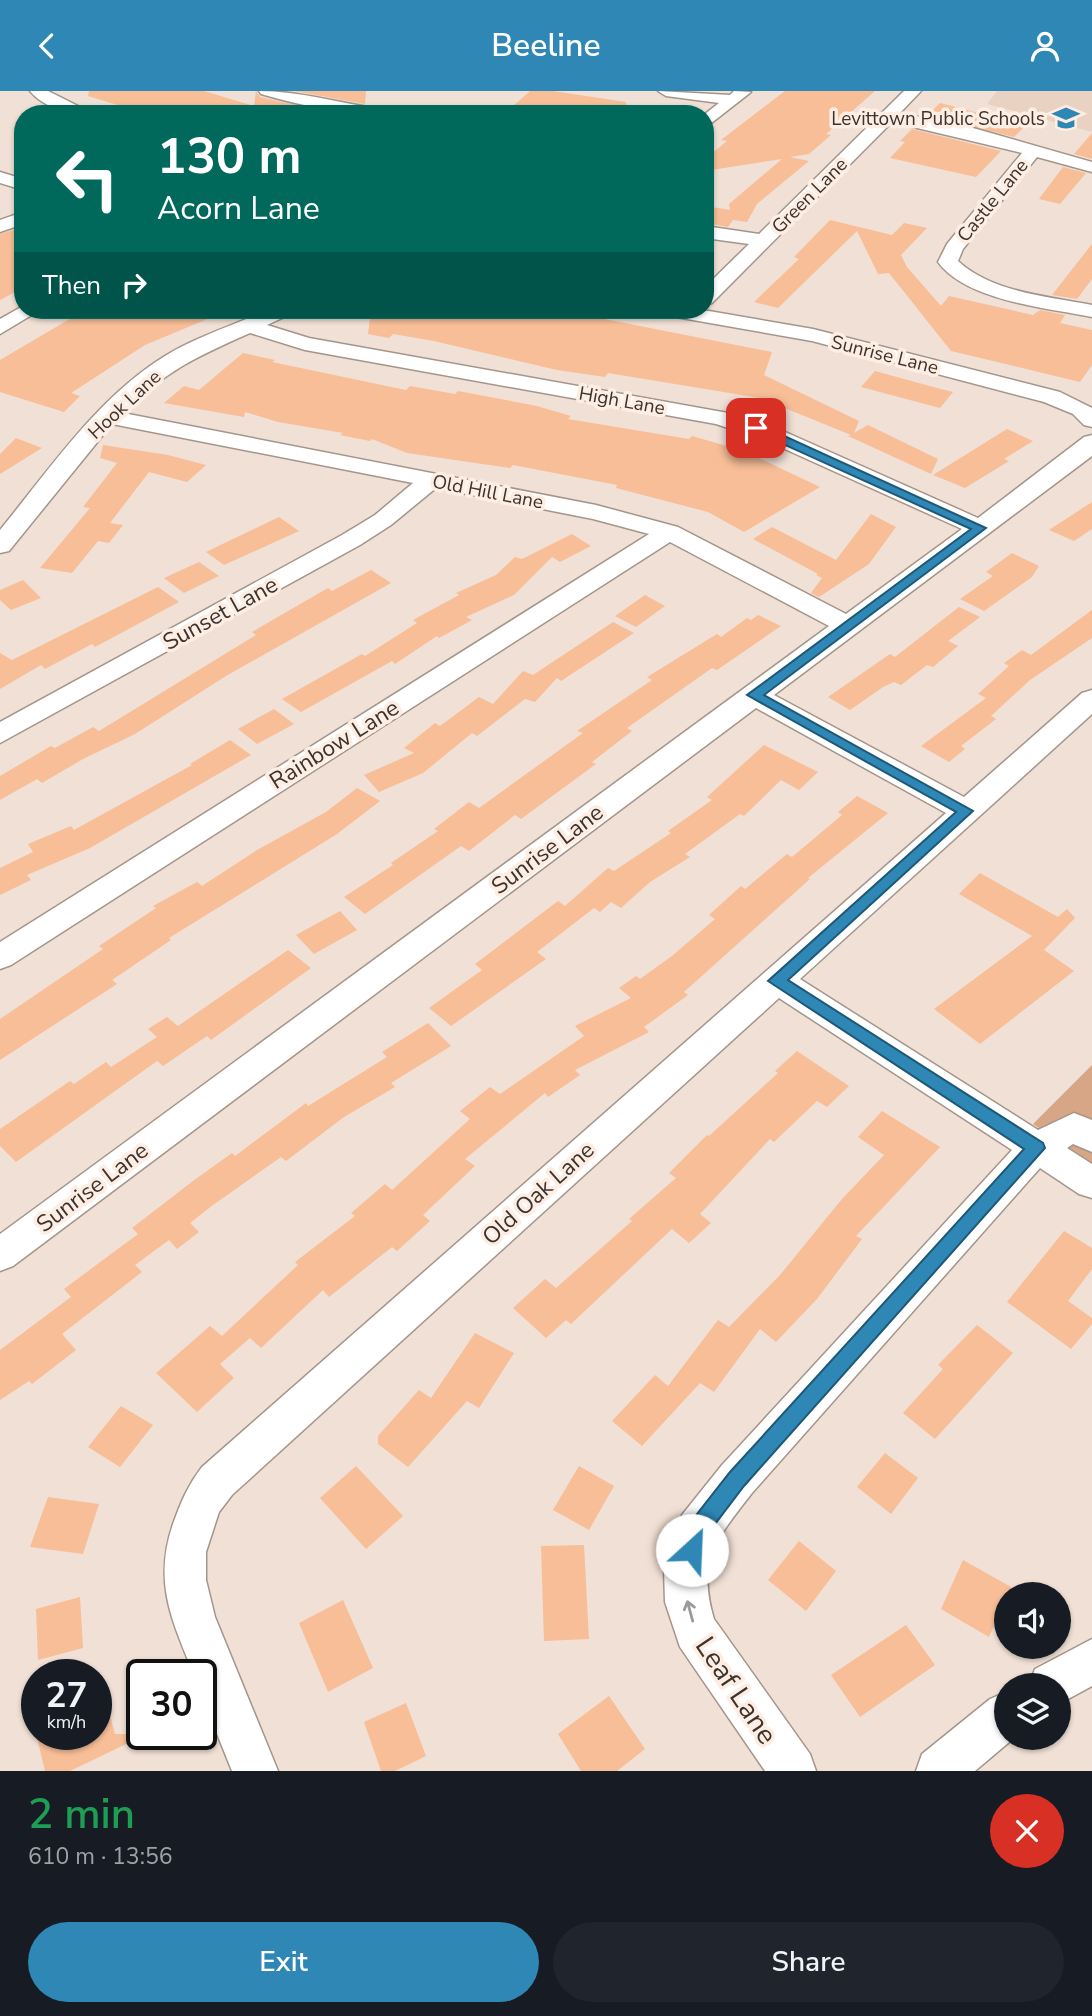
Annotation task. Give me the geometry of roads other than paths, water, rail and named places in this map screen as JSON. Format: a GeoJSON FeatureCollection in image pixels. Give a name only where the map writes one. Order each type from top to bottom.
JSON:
{"type":"FeatureCollection","features":[{"type":"Feature","properties":{"kind":"street"},"geometry":{"type":"LineString","coordinates":[[38,91],[63,105]]}},
{"type":"Feature","properties":{"kind":"street"},"geometry":{"type":"LineString","coordinates":[[267,91],[312,105]]}},
{"type":"Feature","properties":{"kind":"street"},"geometry":{"type":"LineString","coordinates":[[666,91],[739,95]]}},
{"type":"Feature","properties":{"kind":"street","name":"Green Lane"},"geometry":{"type":"LineString","coordinates":[[714,286],[913,91]]}},
{"type":"Feature","properties":{"kind":"street"},"geometry":{"type":"LineString","coordinates":[[714,116],[739,95]]}},
{"type":"Feature","properties":{"kind":"street"},"geometry":{"type":"LineString","coordinates":[[888,116],[968,132],[1092,167]]}},
{"type":"Feature","properties":{"kind":"street","name":"Castle Lane"},"geometry":{"type":"LineString","coordinates":[[1033,151],[954,248],[948,262],[956,272],[978,283],[1092,311]]}},
{"type":"Feature","properties":{"kind":"street"},"geometry":{"type":"LineString","coordinates":[[714,233],[763,240]]}},
{"type":"Feature","properties":{"kind":"street","name":"Sunrise Lane"},"geometry":{"type":"LineString","coordinates":[[714,313],[813,335],[1052,397],[1081,409],[1092,420]]}},
{"type":"Feature","properties":{"kind":"street","name":"Hook Lane"},"geometry":{"type":"LineString","coordinates":[[0,546],[79,447],[146,379],[175,359],[264,319]]}},
{"type":"Feature","properties":{"kind":"street","name":"High Lane"},"geometry":{"type":"LineString","coordinates":[[248,326],[305,344],[720,418],[775,436],[980,528]]}},
{"type":"Feature","properties":{"kind":"street","name":"Old Hill Lane"},"geometry":{"type":"LineString","coordinates":[[108,417],[596,512],[669,532],[848,626]]}},
{"type":"Feature","properties":{"kind":"street","name":"Sunrise Lane"},"geometry":{"type":"LineString","coordinates":[[0,1255],[1089,447],[1092,442]]}},
{"type":"Feature","properties":{"kind":"street","name":"Sunset Lane"},"geometry":{"type":"LineString","coordinates":[[0,734],[351,540],[383,520],[431,480]]}},
{"type":"Feature","properties":{"kind":"street","name":"Rainbow Lane"},"geometry":{"type":"LineString","coordinates":[[0,957],[669,532]]}},
{"type":"Feature","properties":{"kind":"street"},"geometry":{"type":"LineString","coordinates":[[754,695],[966,811]]}},
{"type":"Feature","properties":{"kind":"street","name":"Old Oak Lane"},"geometry":{"type":"LineString","coordinates":[[255,1771],[193,1617],[184,1580],[185,1552],[202,1501],[217,1481],[1092,699]]}},
{"type":"Feature","properties":{"kind":"street"},"geometry":{"type":"LineString","coordinates":[[777,981],[1092,1183]]}},
{"type":"Feature","properties":{"kind":"street","name":"Leaf Lane"},"geometry":{"type":"LineString","coordinates":[[793,1771],[696,1631],[687,1602],[686,1569],[697,1531],[737,1479],[1036,1148],[1074,1126],[1092,1138]]}},
{"type":"Feature","properties":{"kind":"street"},"geometry":{"type":"LineString","coordinates":[[1071,1673],[1092,1661]]}},
{"type":"Feature","properties":{"kind":"street"},"geometry":{"type":"LineString","coordinates":[[939,1771],[994,1725]]}},
{"type":"Feature","properties":{"kind":"place","name":"Levittown Public Schools"},"geometry":{"type":"Point","coordinates":[1066,118]}}]}
